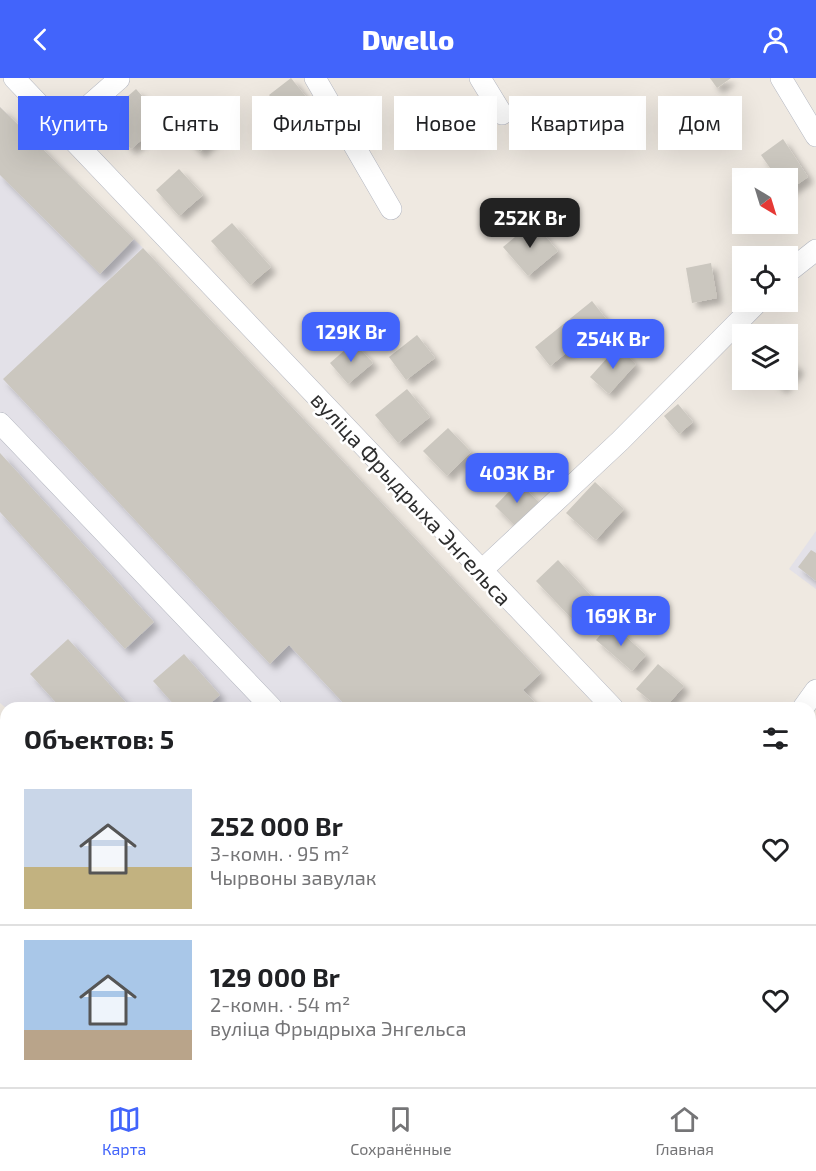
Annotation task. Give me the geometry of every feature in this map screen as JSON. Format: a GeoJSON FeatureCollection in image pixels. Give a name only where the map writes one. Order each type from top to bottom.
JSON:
{"type":"FeatureCollection","features":[{"type":"Feature","properties":{"kind":"street","name":"вуліца Фрыдрыха Энгельса"},"geometry":{"type":"LineString","coordinates":[[14,78],[31,96]]}},
{"type":"Feature","properties":{"kind":"street"},"geometry":{"type":"LineString","coordinates":[[315,78],[391,209]]}},
{"type":"Feature","properties":{"kind":"street"},"geometry":{"type":"LineString","coordinates":[[480,78],[501,114]]}},
{"type":"Feature","properties":{"kind":"street"},"geometry":{"type":"LineString","coordinates":[[781,78],[816,136]]}},
{"type":"Feature","properties":{"kind":"street"},"geometry":{"type":"LineString","coordinates":[[100,96],[119,79]]}},
{"type":"Feature","properties":{"kind":"street","name":"вуліца Фрыдрыха Энгельса"},"geometry":{"type":"LineString","coordinates":[[83,150],[607,702]]}},
{"type":"Feature","properties":{"kind":"street"},"geometry":{"type":"LineString","coordinates":[[798,264],[816,250]]}},
{"type":"Feature","properties":{"kind":"street"},"geometry":{"type":"LineString","coordinates":[[482,571],[620,441],[748,312]]}},
{"type":"Feature","properties":{"kind":"street"},"geometry":{"type":"LineString","coordinates":[[0,423],[266,702]]}},
{"type":"Feature","properties":{"kind":"street"},"geometry":{"type":"LineString","coordinates":[[807,702],[816,690]]}},
{"type":"Feature","properties":{"kind":"shaded area"},"geometry":{"type":"Polygon","coordinates":[[[0,107],[18,125],[18,150],[44,150],[143,248],[541,673],[523,690],[534,702],[0,702],[0,107]]]}},
{"type":"Feature","properties":{"kind":"shaded area"},"geometry":{"type":"Polygon","coordinates":[[[816,531],[816,589],[789,569],[816,531]]]}},
{"type":"Feature","properties":{"kind":"building"},"geometry":{"type":"Polygon","coordinates":[[[291,78],[305,96],[270,96],[291,78]]]}},
{"type":"Feature","properties":{"kind":"building"},"geometry":{"type":"Polygon","coordinates":[[[710,78],[731,78],[717,88],[710,78]]]}},
{"type":"Feature","properties":{"kind":"building"},"geometry":{"type":"Polygon","coordinates":[[[136,89],[142,96],[141,141],[131,149],[129,147],[128,96],[136,89]]]}},
{"type":"Feature","properties":{"kind":"building"},"geometry":{"type":"Polygon","coordinates":[[[0,107],[18,125],[18,150],[44,150],[134,239],[100,274],[0,175],[0,107]]]}},
{"type":"Feature","properties":{"kind":"building"},"geometry":{"type":"Polygon","coordinates":[[[783,139],[808,177],[798,184],[798,168],[770,168],[761,155],[783,139]]]}},
{"type":"Feature","properties":{"kind":"building"},"geometry":{"type":"Polygon","coordinates":[[[179,169],[203,195],[179,216],[156,190],[179,169]]]}},
{"type":"Feature","properties":{"kind":"building"},"geometry":{"type":"Polygon","coordinates":[[[533,222],[558,251],[528,276],[503,247],[533,222]]]}},
{"type":"Feature","properties":{"kind":"building"},"geometry":{"type":"Polygon","coordinates":[[[232,223],[271,267],[250,285],[211,241],[232,223]]]}},
{"type":"Feature","properties":{"kind":"building"},"geometry":{"type":"Polygon","coordinates":[[[143,248],[541,673],[523,690],[534,702],[342,702],[289,645],[270,664],[3,379],[143,248]]]}},
{"type":"Feature","properties":{"kind":"building"},"geometry":{"type":"Polygon","coordinates":[[[711,263],[717,298],[692,303],[686,268],[711,263]]]}},
{"type":"Feature","properties":{"kind":"building"},"geometry":{"type":"Polygon","coordinates":[[[592,301],[607,320],[550,366],[535,347],[592,301]]]}},
{"type":"Feature","properties":{"kind":"building"},"geometry":{"type":"Polygon","coordinates":[[[417,335],[435,358],[406,380],[389,357],[417,335]]]}},
{"type":"Feature","properties":{"kind":"building"},"geometry":{"type":"Polygon","coordinates":[[[354,342],[373,363],[348,384],[330,363],[354,342]]]}},
{"type":"Feature","properties":{"kind":"building"},"geometry":{"type":"Polygon","coordinates":[[[618,346],[636,364],[609,394],[590,377],[618,346]]]}},
{"type":"Feature","properties":{"kind":"building"},"geometry":{"type":"Polygon","coordinates":[[[407,389],[430,417],[398,443],[375,415],[407,389]]]}},
{"type":"Feature","properties":{"kind":"building"},"geometry":{"type":"Polygon","coordinates":[[[678,404],[693,422],[679,434],[664,416],[678,404]]]}},
{"type":"Feature","properties":{"kind":"building"},"geometry":{"type":"Polygon","coordinates":[[[448,428],[471,452],[447,476],[423,451],[448,428]]]}},
{"type":"Feature","properties":{"kind":"building"},"geometry":{"type":"Polygon","coordinates":[[[0,453],[154,622],[125,649],[0,512],[0,453]]]}},
{"type":"Feature","properties":{"kind":"building"},"geometry":{"type":"Polygon","coordinates":[[[518,482],[539,502],[515,526],[495,506],[518,482]]]}},
{"type":"Feature","properties":{"kind":"building"},"geometry":{"type":"Polygon","coordinates":[[[595,482],[624,509],[596,540],[566,513],[595,482]]]}},
{"type":"Feature","properties":{"kind":"building"},"geometry":{"type":"Polygon","coordinates":[[[811,550],[816,553],[816,581],[798,567],[811,550]]]}},
{"type":"Feature","properties":{"kind":"building"},"geometry":{"type":"Polygon","coordinates":[[[558,560],[594,599],[572,619],[536,581],[558,560]]]}},
{"type":"Feature","properties":{"kind":"building"},"geometry":{"type":"Polygon","coordinates":[[[611,623],[646,655],[632,671],[596,640],[611,623]]]}},
{"type":"Feature","properties":{"kind":"building"},"geometry":{"type":"Polygon","coordinates":[[[68,639],[126,702],[56,702],[30,674],[68,639]]]}},
{"type":"Feature","properties":{"kind":"building"},"geometry":{"type":"Polygon","coordinates":[[[184,654],[220,695],[212,702],[172,702],[153,681],[184,654]]]}},
{"type":"Feature","properties":{"kind":"building"},"geometry":{"type":"Polygon","coordinates":[[[658,664],[684,686],[670,702],[652,702],[636,689],[658,664]]]}}]}
